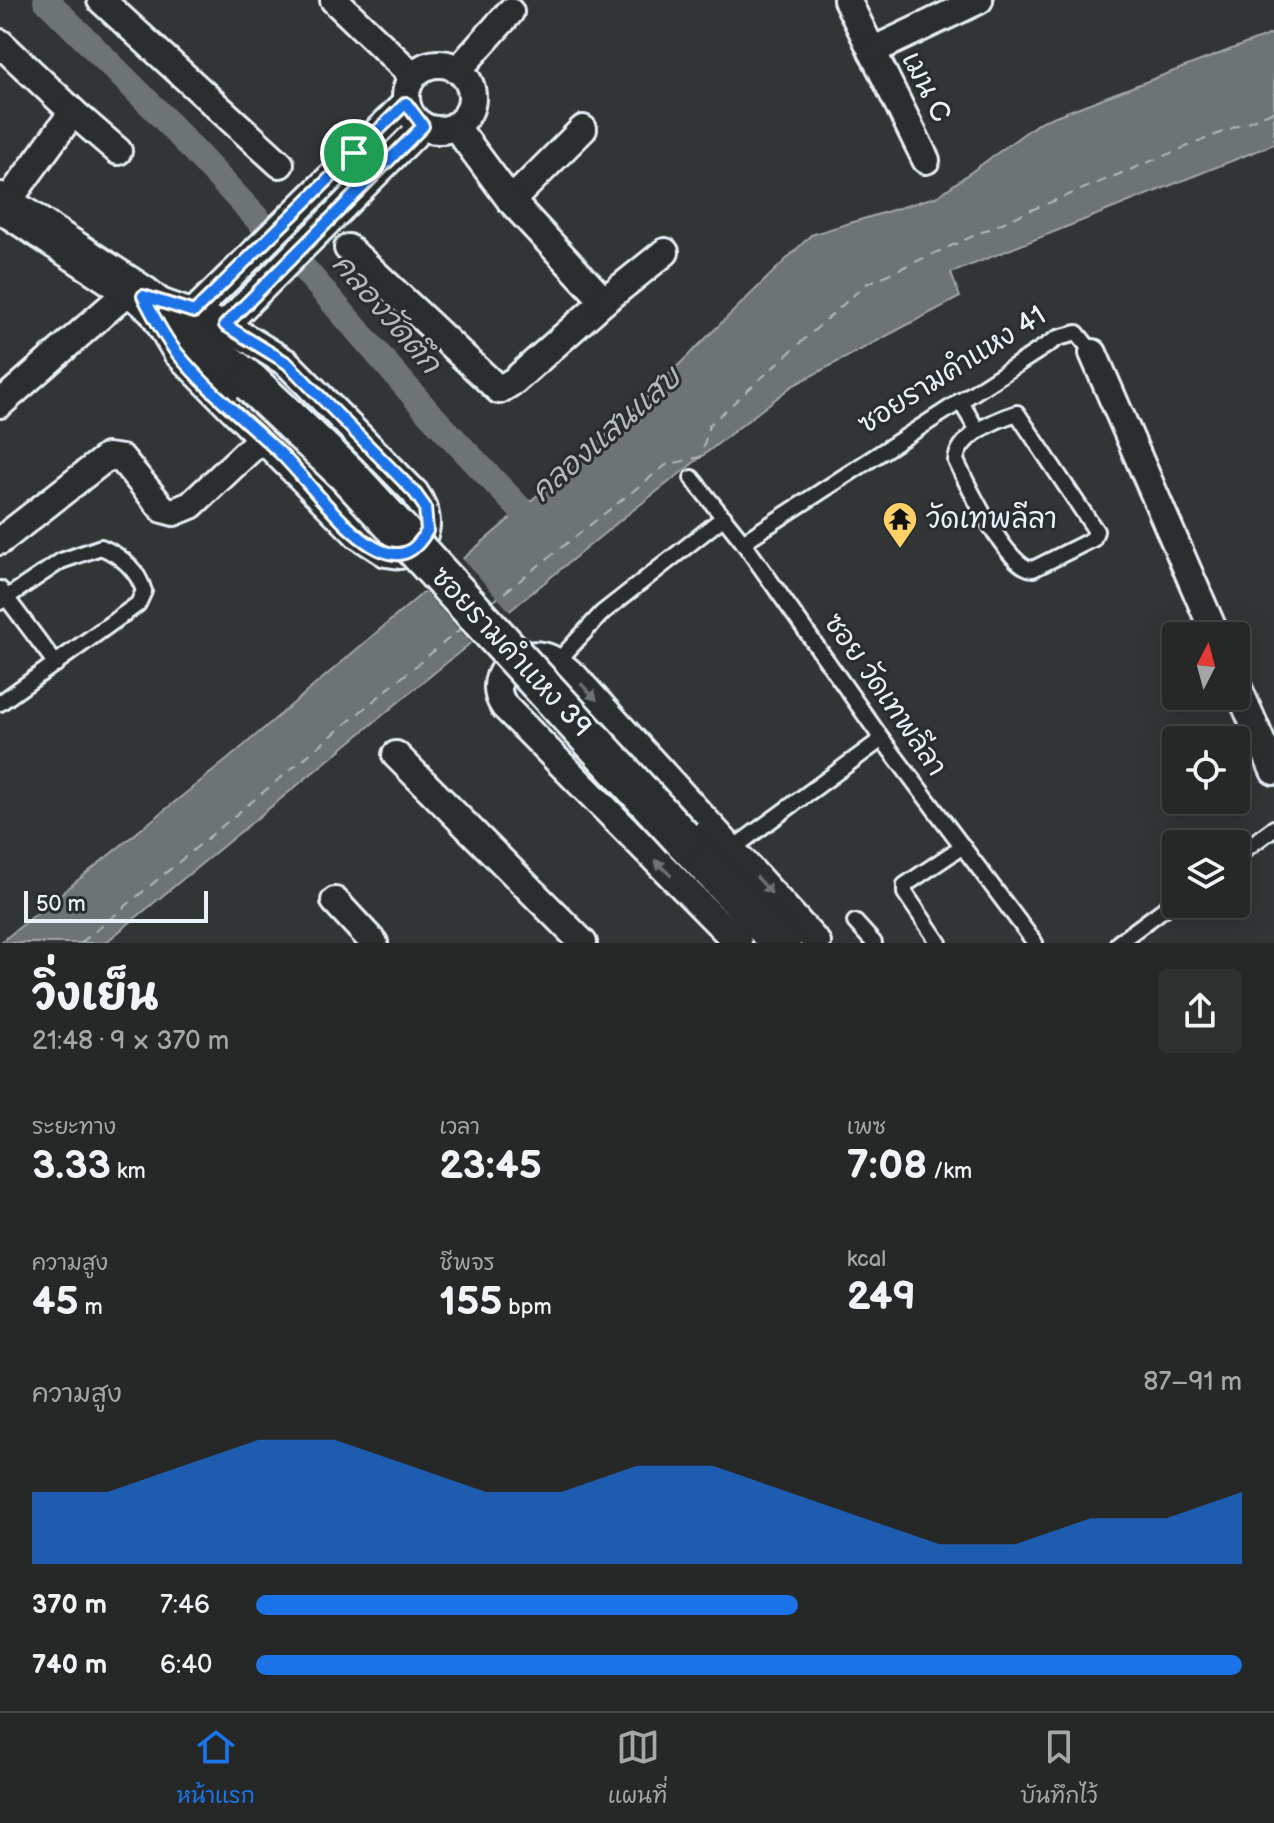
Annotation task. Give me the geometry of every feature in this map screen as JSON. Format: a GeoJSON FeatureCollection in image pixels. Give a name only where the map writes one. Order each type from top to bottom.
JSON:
{"type":"FeatureCollection","features":[{"type":"Feature","properties":{"kind":"main road","name":"ซอยรามคำแหง 39"},"geometry":{"type":"LineString","coordinates":[[2,204],[137,292],[251,383],[346,473],[781,943]]}},
{"type":"Feature","properties":{"kind":"street"},"geometry":{"type":"LineString","coordinates":[[101,0],[280,164]]}},
{"type":"Feature","properties":{"kind":"street"},"geometry":{"type":"LineString","coordinates":[[334,0],[412,75]]}},
{"type":"Feature","properties":{"kind":"street","name":"เมน C"},"geometry":{"type":"LineString","coordinates":[[847,0],[926,160]]}},
{"type":"Feature","properties":{"kind":"street"},"geometry":{"type":"LineString","coordinates":[[872,51],[979,0]]}},
{"type":"Feature","properties":{"kind":"street"},"geometry":{"type":"LineString","coordinates":[[458,70],[510,12]]}},
{"type":"Feature","properties":{"kind":"street"},"geometry":{"type":"LineString","coordinates":[[0,43],[118,151]]}},
{"type":"Feature","properties":{"kind":"street"},"geometry":{"type":"LineString","coordinates":[[406,103],[423,126],[446,131],[456,127],[471,106],[472,95],[467,79],[458,70],[436,64],[412,75]]}},
{"type":"Feature","properties":{"kind":"street"},"geometry":{"type":"LineString","coordinates":[[194,312],[406,103],[412,75]]}},
{"type":"Feature","properties":{"kind":"street"},"geometry":{"type":"LineString","coordinates":[[2,204],[73,112]]}},
{"type":"Feature","properties":{"kind":"street"},"geometry":{"type":"LineString","coordinates":[[225,325],[423,126]]}},
{"type":"Feature","properties":{"kind":"street"},"geometry":{"type":"LineString","coordinates":[[456,127],[511,201],[604,301]]}},
{"type":"Feature","properties":{"kind":"street"},"geometry":{"type":"LineString","coordinates":[[511,201],[583,129]]}},
{"type":"Feature","properties":{"kind":"street"},"geometry":{"type":"LineString","coordinates":[[298,208],[320,231]]}},
{"type":"Feature","properties":{"kind":"street"},"geometry":{"type":"LineString","coordinates":[[348,248],[499,390],[514,381],[665,252]]}},
{"type":"Feature","properties":{"kind":"street"},"geometry":{"type":"LineString","coordinates":[[137,292],[225,325],[287,363],[415,493],[427,519],[427,531],[421,542],[400,555],[386,553],[372,545],[177,353],[137,292]]}},
{"type":"Feature","properties":{"kind":"street"},"geometry":{"type":"LineString","coordinates":[[0,404],[137,292]]}},
{"type":"Feature","properties":{"kind":"street","name":"ซอยรามคำแหง 41"},"geometry":{"type":"LineString","coordinates":[[1093,353],[1210,622]]}},
{"type":"Feature","properties":{"kind":"street"},"geometry":{"type":"LineString","coordinates":[[0,541],[107,457],[122,459],[163,509],[174,512],[191,505],[263,437]]}},
{"type":"Feature","properties":{"kind":"street","name":"ซอยรามคำแหง 39"},"geometry":{"type":"LineString","coordinates":[[738,943],[504,706],[496,690],[500,673],[515,659],[546,657],[557,662],[599,701],[817,943]]}},
{"type":"Feature","properties":{"kind":"street"},"geometry":{"type":"LineString","coordinates":[[1248,710],[1274,771]]}},
{"type":"Feature","properties":{"kind":"street"},"geometry":{"type":"LineString","coordinates":[[396,755],[583,943]]}},
{"type":"Feature","properties":{"kind":"street"},"geometry":{"type":"LineString","coordinates":[[335,901],[374,943]]}},
{"type":"Feature","properties":{"kind":"lane","name":"ซอยรามคำแหง 41"},"geometry":{"type":"LineString","coordinates":[[743,542],[1069,333],[1083,337],[1093,353]]}},
{"type":"Feature","properties":{"kind":"lane"},"geometry":{"type":"LineString","coordinates":[[960,401],[978,431]]}},
{"type":"Feature","properties":{"kind":"lane"},"geometry":{"type":"LineString","coordinates":[[1013,414],[1021,416],[1096,531],[1093,539],[1033,569],[1026,569],[1017,562],[956,461],[960,446],[978,431],[1013,414]]}},
{"type":"Feature","properties":{"kind":"lane","name":"ซอย วัดเทพลีลา"},"geometry":{"type":"LineString","coordinates":[[692,478],[743,542],[882,739],[1035,943]]}},
{"type":"Feature","properties":{"kind":"lane"},"geometry":{"type":"LineString","coordinates":[[557,662],[602,613],[724,517]]}},
{"type":"Feature","properties":{"kind":"lane"},"geometry":{"type":"LineString","coordinates":[[2,700],[56,664],[138,604],[144,591],[140,577],[118,554],[101,547],[61,561],[2,596],[56,664]]}},
{"type":"Feature","properties":{"kind":"lane"},"geometry":{"type":"LineString","coordinates":[[732,849],[882,739]]}},
{"type":"Feature","properties":{"kind":"lane"},"geometry":{"type":"LineString","coordinates":[[1250,846],[1274,828]]}},
{"type":"Feature","properties":{"kind":"lane"},"geometry":{"type":"LineString","coordinates":[[939,943],[905,893],[905,885],[963,846]]}},
{"type":"Feature","properties":{"kind":"lane"},"geometry":{"type":"LineString","coordinates":[[1118,943],[1162,910]]}},
{"type":"Feature","properties":{"kind":"lane"},"geometry":{"type":"LineString","coordinates":[[855,922],[874,943]]}},
{"type":"Feature","properties":{"kind":"shaded area"},"geometry":{"type":"Polygon","coordinates":[[[1274,33],[1274,144],[951,273],[960,297],[792,386],[623,518],[105,943],[0,943],[228,759],[601,441],[811,235],[938,196],[1040,122],[1274,33]]]}},
{"type":"Feature","properties":{"kind":"pier"},"geometry":{"type":"Polygon","coordinates":[[[460,556],[512,614],[474,646],[422,589],[460,556]]]}},
{"type":"Feature","properties":{"kind":"waterway","name":"คลองวัดตึก"},"geometry":{"type":"LineString","coordinates":[[46,0],[156,110],[306,271],[428,412],[543,533]]}},
{"type":"Feature","properties":{"kind":"ferry route"},"geometry":{"type":"LineString","coordinates":[[490,604],[666,465],[701,457],[709,425],[866,284],[1029,211],[1274,111]]}},
{"type":"Feature","properties":{"kind":"ferry route"},"geometry":{"type":"LineString","coordinates":[[81,943],[464,626]]}},
{"type":"Feature","properties":{"kind":"place","name":"วัดเทพลีลา"},"geometry":{"type":"Point","coordinates":[900,550]}},
{"type":"Feature","properties":{"kind":"route"},"geometry":{"type":"LineString","coordinates":[[406,103],[423,126],[225,325],[287,363],[317,390],[415,493],[425,507],[427,531],[421,542],[400,555],[386,553],[358,535],[280,453],[193,371],[164,335],[143,296],[194,312],[354,153],[406,103]]}},
{"type":"Feature","properties":{"kind":"water label","name":"คลองแสนแสบ"},"geometry":{"type":"Point","coordinates":[606,435]}}]}
